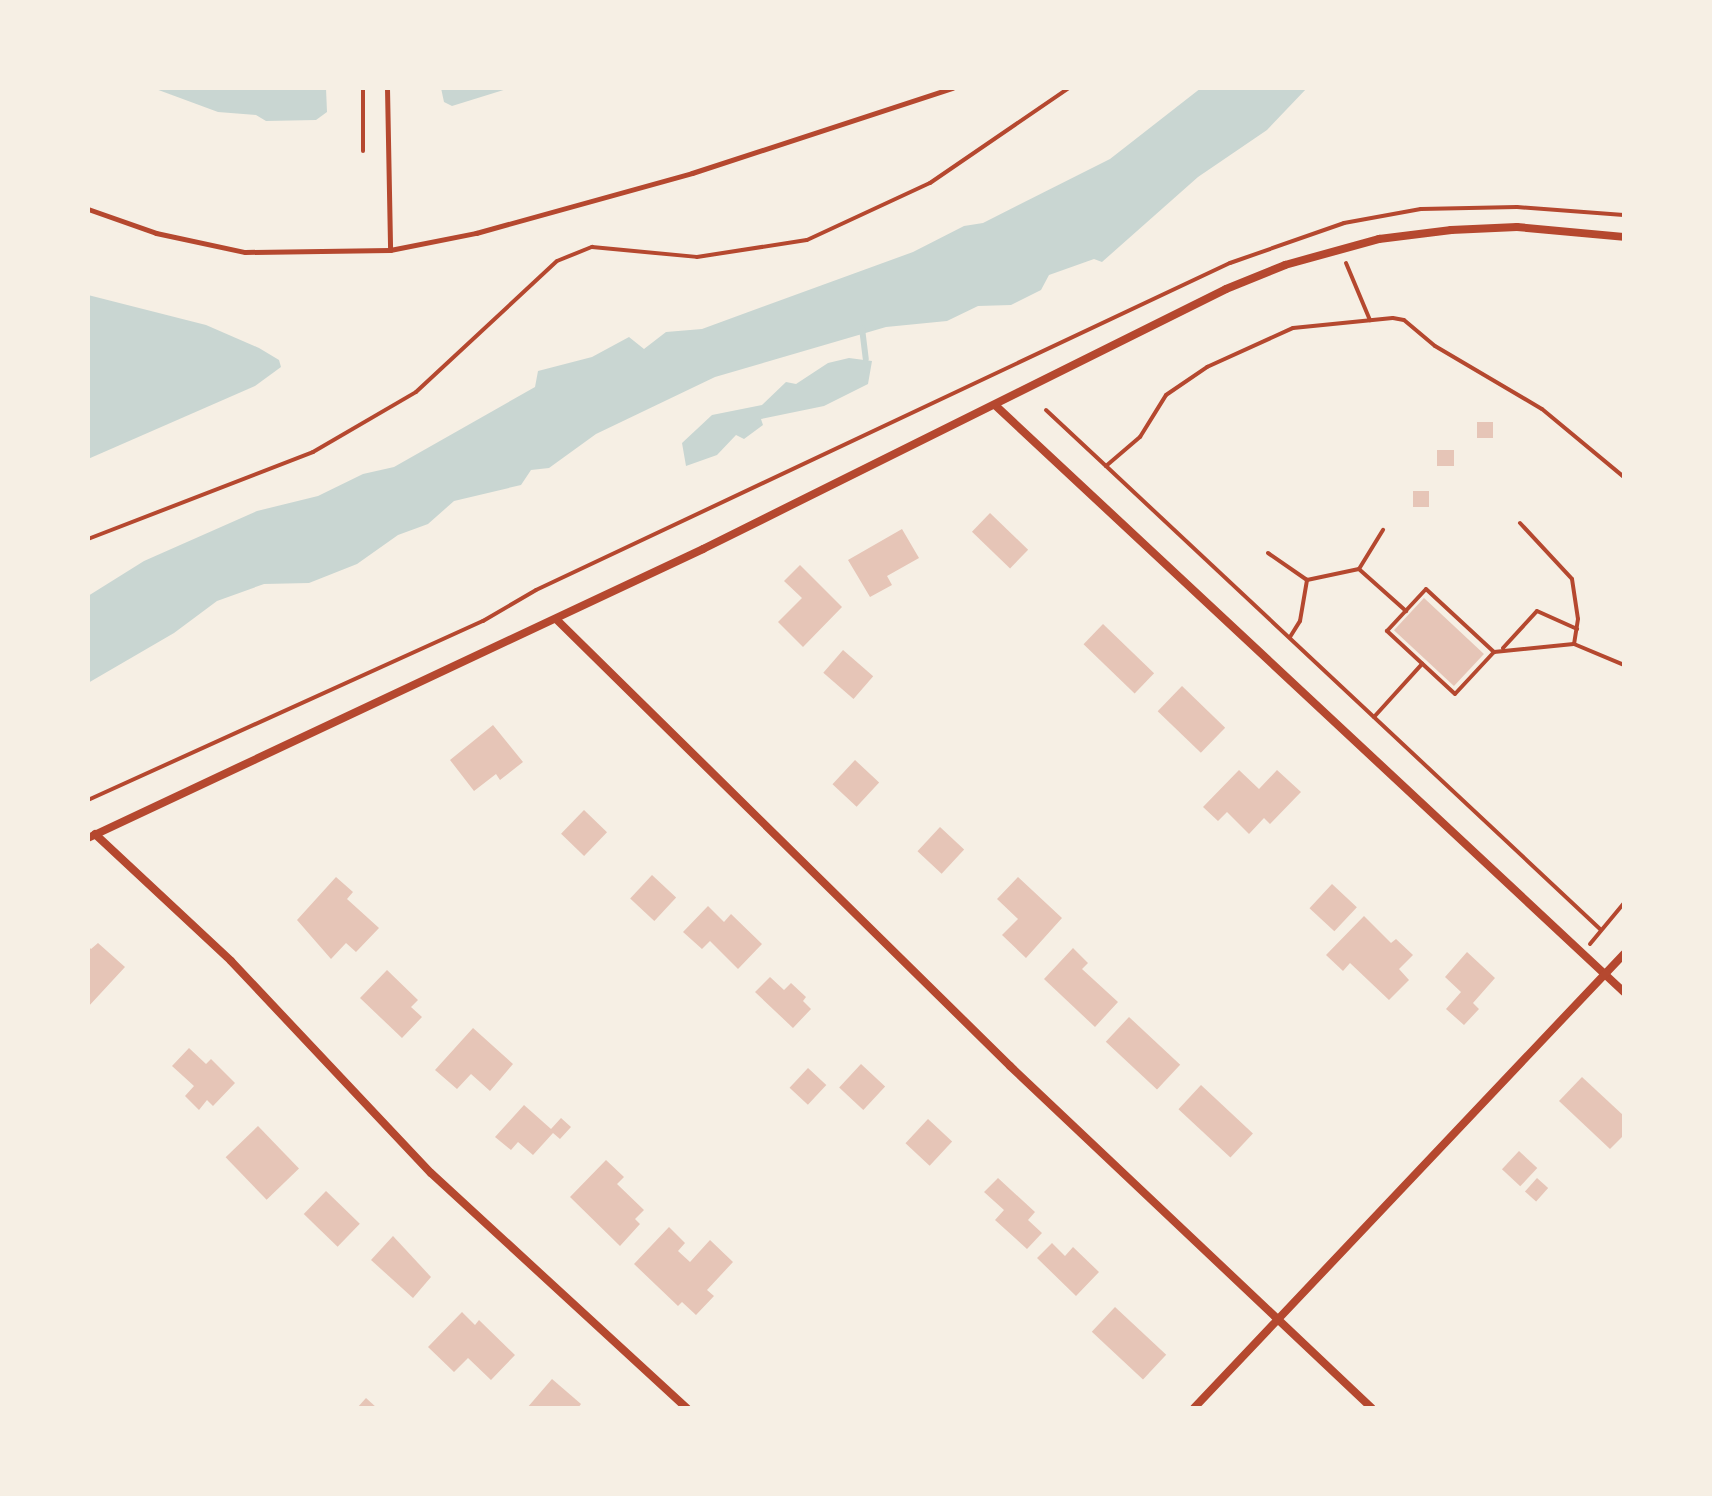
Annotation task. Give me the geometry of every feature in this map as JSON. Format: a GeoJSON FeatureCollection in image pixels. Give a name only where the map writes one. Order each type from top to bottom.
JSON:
{"type":"FeatureCollection","features":[{"type":"Feature","properties":{"kind":"street"},"geometry":{"type":"LineString","coordinates":[[687,1408],[431,1173],[231,961],[92,836],[556,619],[996,406],[1226,289],[1340,248],[1484,228],[1624,237]]}},
{"type":"Feature","properties":{"kind":"street"},"geometry":{"type":"LineString","coordinates":[[996,406],[1624,992]]}},
{"type":"Feature","properties":{"kind":"street"},"geometry":{"type":"LineString","coordinates":[[556,619],[1010,1066],[1372,1408]]}},
{"type":"Feature","properties":{"kind":"street"},"geometry":{"type":"LineString","coordinates":[[1194,1408],[1624,954]]}},
{"type":"Feature","properties":{"kind":"lane"},"geometry":{"type":"LineString","coordinates":[[387,88],[390,250]]}},
{"type":"Feature","properties":{"kind":"lane"},"geometry":{"type":"LineString","coordinates":[[88,209],[156,233],[245,252],[390,250],[476,233],[692,173],[952,88]]}},
{"type":"Feature","properties":{"kind":"path"},"geometry":{"type":"LineString","coordinates":[[363,88],[363,151]]}},
{"type":"Feature","properties":{"kind":"path"},"geometry":{"type":"LineString","coordinates":[[88,539],[313,452],[416,392],[557,261],[592,247],[697,257],[807,240],[930,183],[1069,88]]}},
{"type":"Feature","properties":{"kind":"path"},"geometry":{"type":"LineString","coordinates":[[88,800],[483,621],[536,590],[1230,263],[1344,223],[1421,209],[1517,207],[1624,215]]}},
{"type":"Feature","properties":{"kind":"path"},"geometry":{"type":"LineString","coordinates":[[1340,248],[1370,320]]}},
{"type":"Feature","properties":{"kind":"path"},"geometry":{"type":"LineString","coordinates":[[1106,466],[1140,437],[1166,395],[1207,367],[1293,328],[1370,320],[1404,320],[1435,346],[1542,409],[1624,477]]}},
{"type":"Feature","properties":{"kind":"path"},"geometry":{"type":"LineString","coordinates":[[1046,410],[1600,929]]}},
{"type":"Feature","properties":{"kind":"path"},"geometry":{"type":"LineString","coordinates":[[1520,523],[1572,579],[1577,629],[1574,644]]}},
{"type":"Feature","properties":{"kind":"path"},"geometry":{"type":"LineString","coordinates":[[1268,553],[1307,580],[1359,569],[1383,530]]}},
{"type":"Feature","properties":{"kind":"path"},"geometry":{"type":"LineString","coordinates":[[1359,569],[1406,611]]}},
{"type":"Feature","properties":{"kind":"path"},"geometry":{"type":"LineString","coordinates":[[1290,637],[1300,621],[1307,580]]}},
{"type":"Feature","properties":{"kind":"path"},"geometry":{"type":"LineString","coordinates":[[1494,652],[1426,589],[1387,631],[1455,694],[1494,652],[1502,650],[1574,644],[1624,665]]}},
{"type":"Feature","properties":{"kind":"path"},"geometry":{"type":"LineString","coordinates":[[1502,650],[1537,611],[1577,629]]}},
{"type":"Feature","properties":{"kind":"path"},"geometry":{"type":"LineString","coordinates":[[1374,717],[1422,664]]}},
{"type":"Feature","properties":{"kind":"path"},"geometry":{"type":"LineString","coordinates":[[1583,954],[1600,929],[1624,903]]}},
{"type":"Feature","properties":{"kind":"shaded area"},"geometry":{"type":"Polygon","coordinates":[[[153,88],[326,88],[327,112],[316,120],[266,121],[256,115],[218,112],[153,88]]]}},
{"type":"Feature","properties":{"kind":"shaded area"},"geometry":{"type":"Polygon","coordinates":[[[441,88],[510,88],[452,106],[444,102],[441,88]]]}},
{"type":"Feature","properties":{"kind":"shaded area"},"geometry":{"type":"Polygon","coordinates":[[[1201,88],[1307,88],[1267,130],[1198,177],[1102,262],[1094,259],[1049,275],[1041,290],[1011,305],[978,306],[947,321],[886,327],[715,377],[596,434],[549,468],[531,470],[521,485],[454,501],[428,524],[398,535],[357,564],[309,583],[264,584],[217,601],[174,633],[88,683],[88,596],[144,561],[257,511],[318,496],[363,474],[394,467],[535,387],[538,371],[592,357],[629,337],[644,349],[666,332],[702,329],[913,252],[964,226],[983,223],[1110,159],[1201,88]]]}},
{"type":"Feature","properties":{"kind":"shaded area"},"geometry":{"type":"Polygon","coordinates":[[[88,295],[206,325],[259,348],[279,360],[281,367],[255,386],[88,459],[88,295]]]}},
{"type":"Feature","properties":{"kind":"shaded area"},"geometry":{"type":"Polygon","coordinates":[[[849,358],[872,361],[868,384],[824,406],[761,419],[763,425],[744,439],[736,435],[717,455],[686,466],[682,443],[712,415],[762,405],[786,382],[796,384],[828,363],[849,358]]]}},
{"type":"Feature","properties":{"kind":"building"},"geometry":{"type":"Polygon","coordinates":[[[1477,422],[1493,422],[1493,438],[1477,438],[1477,422]]]}},
{"type":"Feature","properties":{"kind":"building"},"geometry":{"type":"Polygon","coordinates":[[[1437,450],[1454,450],[1454,466],[1437,466],[1437,450]]]}},
{"type":"Feature","properties":{"kind":"building"},"geometry":{"type":"Polygon","coordinates":[[[1413,491],[1429,491],[1429,507],[1413,507],[1413,491]]]}},
{"type":"Feature","properties":{"kind":"building"},"geometry":{"type":"Polygon","coordinates":[[[990,513],[1028,550],[1010,569],[972,532],[990,513]]]}},
{"type":"Feature","properties":{"kind":"building"},"geometry":{"type":"Polygon","coordinates":[[[902,529],[919,558],[887,576],[892,585],[870,597],[848,560],[902,529]]]}},
{"type":"Feature","properties":{"kind":"building"},"geometry":{"type":"Polygon","coordinates":[[[800,565],[842,607],[803,647],[778,622],[802,598],[784,581],[800,565]]]}},
{"type":"Feature","properties":{"kind":"building"},"geometry":{"type":"Polygon","coordinates":[[[1424,598],[1484,654],[1454,686],[1394,630],[1424,598]]]}},
{"type":"Feature","properties":{"kind":"building"},"geometry":{"type":"Polygon","coordinates":[[[1103,624],[1154,673],[1135,693],[1084,644],[1103,624]]]}},
{"type":"Feature","properties":{"kind":"building"},"geometry":{"type":"Polygon","coordinates":[[[843,650],[873,676],[854,699],[823,673],[843,650]]]}},
{"type":"Feature","properties":{"kind":"building"},"geometry":{"type":"Polygon","coordinates":[[[1182,686],[1225,728],[1201,753],[1158,711],[1182,686]]]}},
{"type":"Feature","properties":{"kind":"building"},"geometry":{"type":"Polygon","coordinates":[[[493,725],[523,762],[500,780],[496,774],[474,791],[450,760],[493,725]]]}},
{"type":"Feature","properties":{"kind":"building"},"geometry":{"type":"Polygon","coordinates":[[[855,760],[879,783],[857,807],[832,784],[855,760]]]}},
{"type":"Feature","properties":{"kind":"building"},"geometry":{"type":"Polygon","coordinates":[[[1239,770],[1259,789],[1277,770],[1301,792],[1270,824],[1264,818],[1249,834],[1227,812],[1218,821],[1203,807],[1239,770]]]}},
{"type":"Feature","properties":{"kind":"building"},"geometry":{"type":"Polygon","coordinates":[[[584,810],[607,832],[584,856],[561,834],[584,810]]]}},
{"type":"Feature","properties":{"kind":"building"},"geometry":{"type":"Polygon","coordinates":[[[940,827],[964,850],[942,874],[917,851],[940,827]]]}},
{"type":"Feature","properties":{"kind":"building"},"geometry":{"type":"Polygon","coordinates":[[[652,875],[676,898],[654,921],[630,898],[652,875]]]}},
{"type":"Feature","properties":{"kind":"building"},"geometry":{"type":"Polygon","coordinates":[[[336,877],[353,892],[347,899],[379,928],[356,952],[346,943],[331,959],[297,920],[336,877]]]}},
{"type":"Feature","properties":{"kind":"building"},"geometry":{"type":"Polygon","coordinates":[[[1018,877],[1062,918],[1026,958],[1002,935],[1018,919],[997,899],[1018,877]]]}},
{"type":"Feature","properties":{"kind":"building"},"geometry":{"type":"Polygon","coordinates":[[[1332,884],[1357,907],[1334,931],[1309,908],[1332,884]]]}},
{"type":"Feature","properties":{"kind":"building"},"geometry":{"type":"Polygon","coordinates":[[[708,906],[724,922],[731,914],[762,944],[738,969],[710,941],[702,949],[683,932],[708,906]]]}},
{"type":"Feature","properties":{"kind":"building"},"geometry":{"type":"Polygon","coordinates":[[[1364,916],[1391,943],[1396,939],[1413,955],[1399,969],[1409,980],[1389,1000],[1350,963],[1343,971],[1326,955],[1364,916]]]}},
{"type":"Feature","properties":{"kind":"building"},"geometry":{"type":"Polygon","coordinates":[[[98,943],[125,967],[88,1007],[88,946],[91,949],[98,943]]]}},
{"type":"Feature","properties":{"kind":"building"},"geometry":{"type":"Polygon","coordinates":[[[1073,948],[1088,963],[1082,969],[1118,1002],[1095,1027],[1044,979],[1073,948]]]}},
{"type":"Feature","properties":{"kind":"building"},"geometry":{"type":"Polygon","coordinates":[[[1467,952],[1495,978],[1473,1003],[1479,1009],[1464,1025],[1446,1009],[1461,992],[1445,977],[1467,952]]]}},
{"type":"Feature","properties":{"kind":"building"},"geometry":{"type":"Polygon","coordinates":[[[387,970],[418,1000],[411,1007],[422,1017],[402,1038],[360,998],[387,970]]]}},
{"type":"Feature","properties":{"kind":"building"},"geometry":{"type":"Polygon","coordinates":[[[770,977],[784,990],[791,983],[806,997],[803,1001],[811,1009],[793,1028],[755,992],[770,977]]]}},
{"type":"Feature","properties":{"kind":"building"},"geometry":{"type":"Polygon","coordinates":[[[1129,1017],[1180,1065],[1157,1090],[1106,1042],[1129,1017]]]}},
{"type":"Feature","properties":{"kind":"building"},"geometry":{"type":"Polygon","coordinates":[[[473,1028],[513,1064],[490,1091],[471,1074],[457,1089],[435,1070],[473,1028]]]}},
{"type":"Feature","properties":{"kind":"building"},"geometry":{"type":"Polygon","coordinates":[[[189,1048],[206,1064],[211,1059],[235,1083],[213,1106],[207,1100],[199,1110],[185,1096],[194,1086],[172,1066],[189,1048]]]}},
{"type":"Feature","properties":{"kind":"building"},"geometry":{"type":"Polygon","coordinates":[[[861,1064],[885,1087],[863,1110],[839,1087],[861,1064]]]}},
{"type":"Feature","properties":{"kind":"building"},"geometry":{"type":"Polygon","coordinates":[[[808,1068],[826,1085],[808,1105],[790,1088],[808,1068]]]}},
{"type":"Feature","properties":{"kind":"building"},"geometry":{"type":"Polygon","coordinates":[[[1582,1077],[1624,1116],[1624,1135],[1610,1149],[1559,1101],[1582,1077]]]}},
{"type":"Feature","properties":{"kind":"building"},"geometry":{"type":"Polygon","coordinates":[[[1201,1085],[1253,1133],[1230,1158],[1178,1109],[1201,1085]]]}},
{"type":"Feature","properties":{"kind":"building"},"geometry":{"type":"Polygon","coordinates":[[[524,1105],[551,1129],[561,1118],[571,1127],[560,1139],[553,1133],[533,1155],[518,1142],[511,1150],[495,1137],[524,1105]]]}},
{"type":"Feature","properties":{"kind":"building"},"geometry":{"type":"Polygon","coordinates":[[[928,1119],[952,1142],[930,1166],[905,1143],[928,1119]]]}},
{"type":"Feature","properties":{"kind":"building"},"geometry":{"type":"Polygon","coordinates":[[[258,1126],[299,1168],[267,1200],[226,1157],[258,1126]]]}},
{"type":"Feature","properties":{"kind":"building"},"geometry":{"type":"Polygon","coordinates":[[[1519,1151],[1537,1168],[1520,1186],[1502,1169],[1519,1151]]]}},
{"type":"Feature","properties":{"kind":"building"},"geometry":{"type":"Polygon","coordinates":[[[606,1160],[624,1177],[617,1184],[644,1210],[635,1219],[640,1224],[620,1246],[570,1197],[606,1160]]]}},
{"type":"Feature","properties":{"kind":"building"},"geometry":{"type":"Polygon","coordinates":[[[998,1178],[1035,1212],[1028,1220],[1042,1233],[1027,1249],[995,1220],[1004,1210],[984,1192],[998,1178]]]}},
{"type":"Feature","properties":{"kind":"building"},"geometry":{"type":"Polygon","coordinates":[[[1537,1178],[1548,1188],[1536,1201],[1525,1191],[1537,1178]]]}},
{"type":"Feature","properties":{"kind":"building"},"geometry":{"type":"Polygon","coordinates":[[[326,1191],[360,1224],[338,1247],[304,1214],[326,1191]]]}},
{"type":"Feature","properties":{"kind":"building"},"geometry":{"type":"Polygon","coordinates":[[[669,1227],[685,1243],[678,1251],[690,1262],[710,1240],[733,1262],[707,1290],[714,1296],[696,1315],[682,1302],[678,1306],[634,1264],[669,1227]]]}},
{"type":"Feature","properties":{"kind":"building"},"geometry":{"type":"Polygon","coordinates":[[[393,1236],[431,1277],[413,1298],[371,1260],[393,1236]]]}},
{"type":"Feature","properties":{"kind":"building"},"geometry":{"type":"Polygon","coordinates":[[[1052,1243],[1065,1256],[1073,1247],[1099,1272],[1076,1296],[1037,1258],[1052,1243]]]}},
{"type":"Feature","properties":{"kind":"building"},"geometry":{"type":"Polygon","coordinates":[[[1115,1307],[1166,1355],[1143,1380],[1092,1332],[1115,1307]]]}},
{"type":"Feature","properties":{"kind":"building"},"geometry":{"type":"Polygon","coordinates":[[[462,1312],[475,1325],[479,1320],[515,1355],[491,1380],[468,1358],[454,1372],[428,1347],[462,1312]]]}},
{"type":"Feature","properties":{"kind":"building"},"geometry":{"type":"Polygon","coordinates":[[[552,1379],[581,1404],[578,1408],[527,1408],[552,1379]]]}},
{"type":"Feature","properties":{"kind":"building"},"geometry":{"type":"Polygon","coordinates":[[[366,1398],[377,1408],[357,1408],[366,1398]]]}},
{"type":"Feature","properties":{"kind":"waterway"},"geometry":{"type":"LineString","coordinates":[[862,328],[866,359]]}}]}
